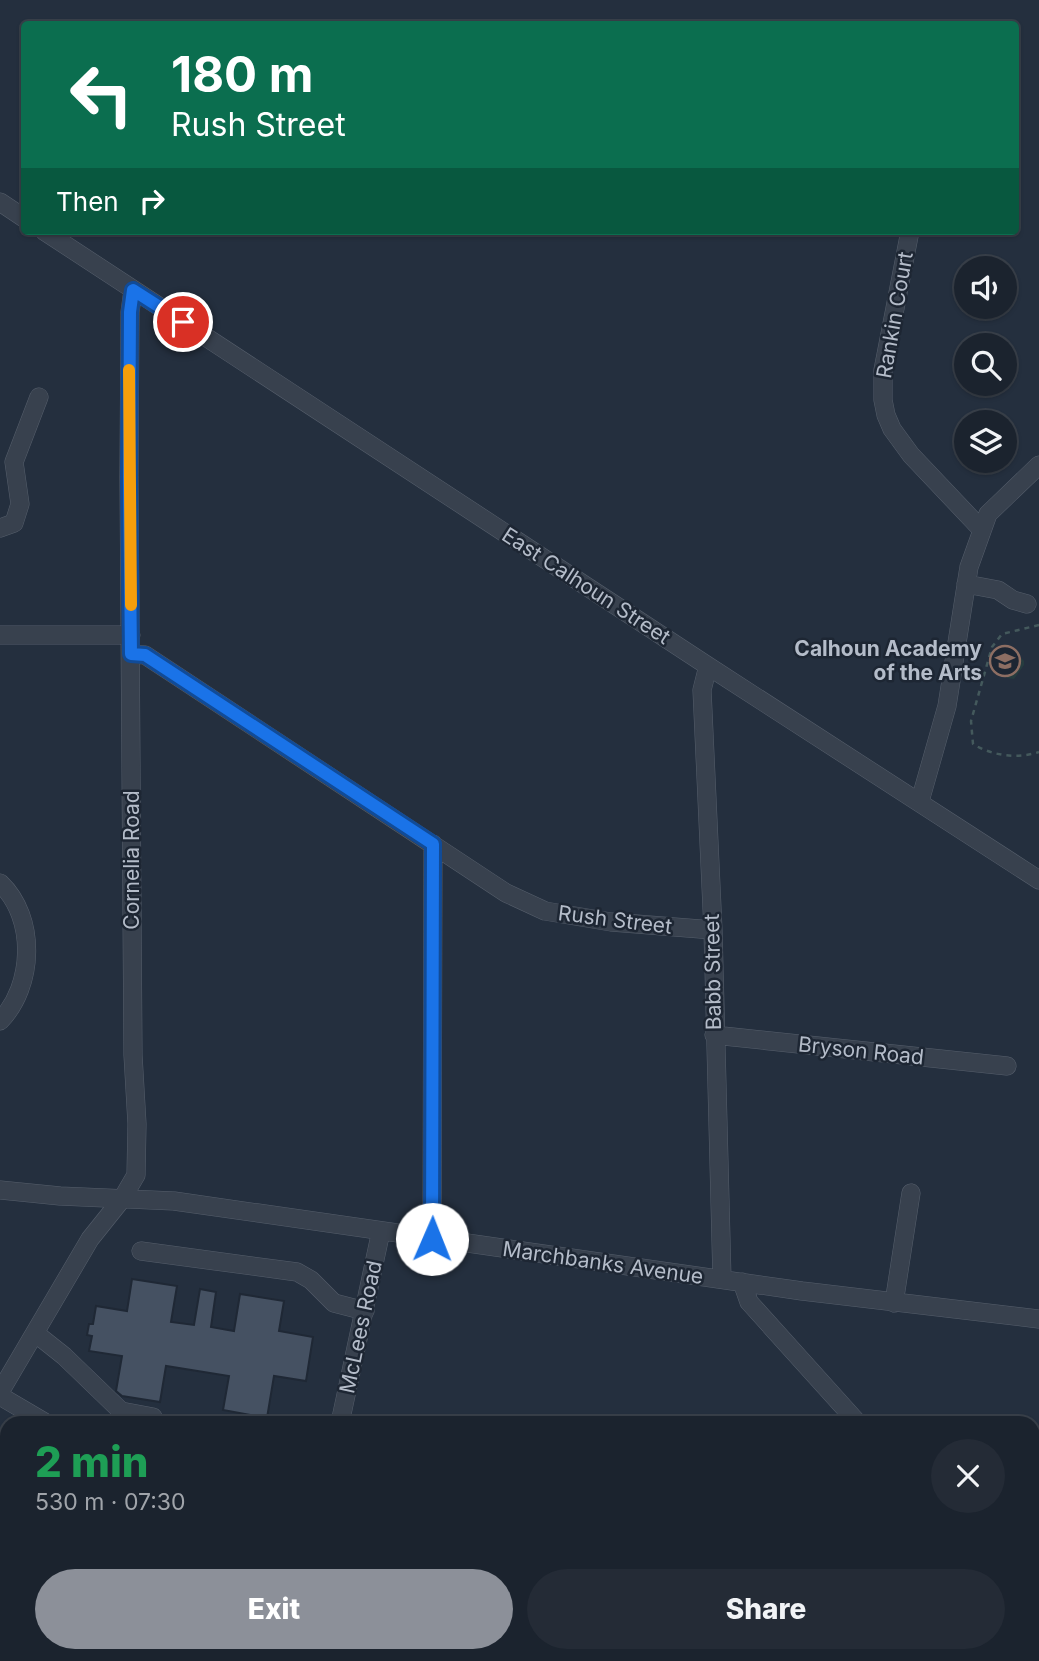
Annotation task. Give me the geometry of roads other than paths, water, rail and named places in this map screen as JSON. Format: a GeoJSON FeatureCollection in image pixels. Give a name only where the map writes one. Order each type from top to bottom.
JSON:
{"type":"FeatureCollection","features":[{"type":"Feature","properties":{"kind":"street"},"geometry":{"type":"LineString","coordinates":[[0,202],[21,216]]}},
{"type":"Feature","properties":{"kind":"street","name":"East Calhoun Street"},"geometry":{"type":"LineString","coordinates":[[50,235],[1039,880]]}},
{"type":"Feature","properties":{"kind":"street","name":"Rankin Court"},"geometry":{"type":"LineString","coordinates":[[909,235],[883,370],[886,415],[892,429],[911,455],[982,530]]}},
{"type":"Feature","properties":{"kind":"street","name":"Cornelia Road"},"geometry":{"type":"LineString","coordinates":[[0,1394],[90,1239],[122,1199],[135,1175],[137,1124],[133,1041],[130,325],[133,290]]}},
{"type":"Feature","properties":{"kind":"street"},"geometry":{"type":"LineString","coordinates":[[0,528],[14,523],[20,504],[15,462],[39,397]]}},
{"type":"Feature","properties":{"kind":"street"},"geometry":{"type":"LineString","coordinates":[[920,801],[947,706],[969,567],[982,530],[988,514],[1039,465]]}},
{"type":"Feature","properties":{"kind":"street"},"geometry":{"type":"LineString","coordinates":[[966,584],[998,590],[1013,600],[1027,604]]}},
{"type":"Feature","properties":{"kind":"street"},"geometry":{"type":"LineString","coordinates":[[0,635],[131,635]]}},
{"type":"Feature","properties":{"kind":"street","name":"Rush Street"},"geometry":{"type":"LineString","coordinates":[[131,654],[145,655],[506,894],[545,911],[611,922],[713,930]]}},
{"type":"Feature","properties":{"kind":"street","name":"Babb Street"},"geometry":{"type":"LineString","coordinates":[[708,666],[702,690],[713,930],[722,1279]]}},
{"type":"Feature","properties":{"kind":"street"},"geometry":{"type":"LineString","coordinates":[[432,1239],[433,844]]}},
{"type":"Feature","properties":{"kind":"street"},"geometry":{"type":"LineString","coordinates":[[0,883],[12,900],[27,936],[27,961],[15,1002],[0,1021]]}},
{"type":"Feature","properties":{"kind":"street","name":"Bryson Road"},"geometry":{"type":"LineString","coordinates":[[714,1035],[1007,1066]]}},
{"type":"Feature","properties":{"kind":"street","name":"Marchbanks Avenue"},"geometry":{"type":"LineString","coordinates":[[0,1190],[174,1201],[894,1303],[1039,1320]]}},
{"type":"Feature","properties":{"kind":"street"},"geometry":{"type":"LineString","coordinates":[[894,1303],[911,1193]]}},
{"type":"Feature","properties":{"kind":"street","name":"McLees Road"},"geometry":{"type":"LineString","coordinates":[[342,1416],[381,1231]]}},
{"type":"Feature","properties":{"kind":"street"},"geometry":{"type":"LineString","coordinates":[[141,1251],[297,1272],[311,1280],[334,1303],[365,1311]]}},
{"type":"Feature","properties":{"kind":"street"},"geometry":{"type":"LineString","coordinates":[[742,1282],[749,1302],[853,1416]]}},
{"type":"Feature","properties":{"kind":"street"},"geometry":{"type":"LineString","coordinates":[[35,1333],[64,1356],[121,1411],[148,1416]]}},
{"type":"Feature","properties":{"kind":"street"},"geometry":{"type":"LineString","coordinates":[[0,1394],[35,1416]]}},
{"type":"Feature","properties":{"kind":"place","name":"Calhoun Academy of the Arts"},"geometry":{"type":"Point","coordinates":[1005,661]}}]}
